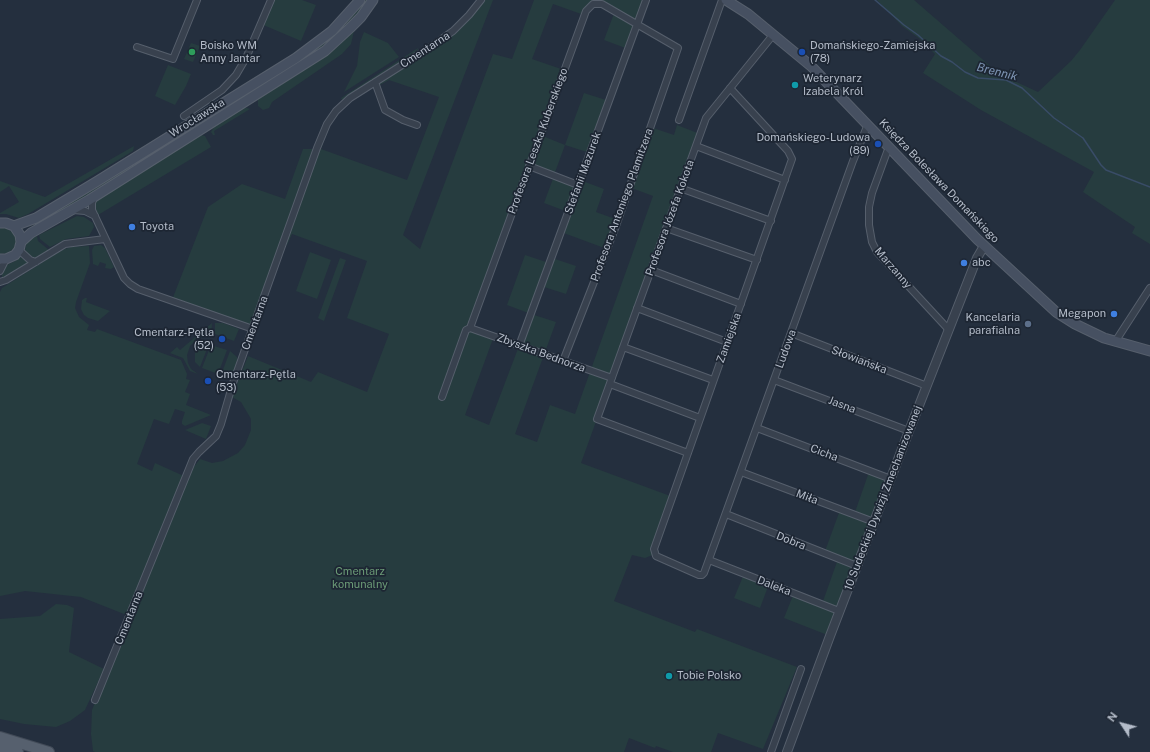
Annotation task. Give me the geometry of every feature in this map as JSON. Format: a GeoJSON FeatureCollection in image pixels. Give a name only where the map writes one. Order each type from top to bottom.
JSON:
{"type":"FeatureCollection","features":[{"type":"Feature","properties":{"kind":"main road","name":"Wrocławska"},"geometry":{"type":"LineString","coordinates":[[14,226],[36,218],[296,58],[332,31],[360,0]]}},
{"type":"Feature","properties":{"kind":"main road","name":"Wrocławska"},"geometry":{"type":"LineString","coordinates":[[3,259],[15,255],[20,246],[31,233],[94,197],[325,51],[336,43],[354,25],[373,0]]}},
{"type":"Feature","properties":{"kind":"main road","name":"Księdza Bolesława Domańskiego"},"geometry":{"type":"LineString","coordinates":[[726,0],[744,11],[815,69],[984,246],[1056,312],[1085,329],[1115,342],[1150,351]]}},
{"type":"Feature","properties":{"kind":"main road"},"geometry":{"type":"LineString","coordinates":[[0,223],[6,223],[14,226],[20,235],[20,246]]}},
{"type":"Feature","properties":{"kind":"main road"},"geometry":{"type":"LineString","coordinates":[[0,737],[49,752]]}},
{"type":"Feature","properties":{"kind":"main road"},"geometry":{"type":"LineString","coordinates":[[0,747],[18,752]]}},
{"type":"Feature","properties":{"kind":"street"},"geometry":{"type":"LineString","coordinates":[[137,47],[173,59],[197,0]]}},
{"type":"Feature","properties":{"kind":"street"},"geometry":{"type":"LineString","coordinates":[[184,116],[222,90],[236,76],[246,58],[271,0]]}},
{"type":"Feature","properties":{"kind":"street","name":"Cmentarna"},"geometry":{"type":"LineString","coordinates":[[95,700],[193,459],[213,440],[218,432],[226,410],[232,385],[327,124],[342,104],[447,36],[466,18],[481,0]]}},
{"type":"Feature","properties":{"kind":"street","name":"Stefanii Mazurek"},"geometry":{"type":"LineString","coordinates":[[519,346],[646,0]]}},
{"type":"Feature","properties":{"kind":"street"},"geometry":{"type":"LineString","coordinates":[[679,120],[722,0]]}},
{"type":"Feature","properties":{"kind":"street","name":"Profesora Leszka Kuberskiego"},"geometry":{"type":"LineString","coordinates":[[442,397],[466,330],[470,328],[587,8],[595,3],[602,4],[637,24]]}},
{"type":"Feature","properties":{"kind":"street","name":"Profesora Antoniego Plamitzera"},"geometry":{"type":"LineString","coordinates":[[563,361],[616,226],[678,48],[637,24]]}},
{"type":"Feature","properties":{"kind":"street","name":"Profesora Józefa Kokota"},"geometry":{"type":"LineString","coordinates":[[688,453],[597,419],[706,118],[773,35]]}},
{"type":"Feature","properties":{"kind":"street"},"geometry":{"type":"LineString","coordinates":[[375,82],[385,110],[403,120],[417,125]]}},
{"type":"Feature","properties":{"kind":"street","name":"Zamiejska"},"geometry":{"type":"LineString","coordinates":[[704,573],[699,575],[656,556],[654,554],[654,549],[713,380],[792,163],[791,156],[730,88]]}},
{"type":"Feature","properties":{"kind":"street","name":"Ludowa"},"geometry":{"type":"LineString","coordinates":[[704,573],[868,125]]}},
{"type":"Feature","properties":{"kind":"street"},"geometry":{"type":"LineString","coordinates":[[696,146],[786,180]]}},
{"type":"Feature","properties":{"kind":"street","name":"Marzanny"},"geometry":{"type":"LineString","coordinates":[[890,148],[887,152],[872,193],[869,226],[872,242],[877,252],[949,330]]}},
{"type":"Feature","properties":{"kind":"street"},"geometry":{"type":"LineString","coordinates":[[529,166],[578,185]]}},
{"type":"Feature","properties":{"kind":"street"},"geometry":{"type":"LineString","coordinates":[[680,188],[771,221]]}},
{"type":"Feature","properties":{"kind":"street"},"geometry":{"type":"LineString","coordinates":[[94,197],[91,206],[95,216],[124,278],[133,286],[252,329]]}},
{"type":"Feature","properties":{"kind":"street"},"geometry":{"type":"LineString","coordinates":[[71,210],[85,211],[95,216]]}},
{"type":"Feature","properties":{"kind":"street"},"geometry":{"type":"LineString","coordinates":[[666,228],[757,260]]}},
{"type":"Feature","properties":{"kind":"street"},"geometry":{"type":"LineString","coordinates":[[0,282],[6,280],[65,244],[105,238]]}},
{"type":"Feature","properties":{"kind":"street"},"geometry":{"type":"LineString","coordinates":[[20,246],[30,260],[36,262]]}},
{"type":"Feature","properties":{"kind":"street","name":"10 Sudeckiej Dywizji Zmechanizowanej"},"geometry":{"type":"LineString","coordinates":[[787,752],[890,478],[977,258],[984,246]]}},
{"type":"Feature","properties":{"kind":"street"},"geometry":{"type":"LineString","coordinates":[[0,271],[3,259]]}},
{"type":"Feature","properties":{"kind":"street"},"geometry":{"type":"LineString","coordinates":[[651,270],[741,304]]}},
{"type":"Feature","properties":{"kind":"street"},"geometry":{"type":"LineString","coordinates":[[1115,342],[1150,288]]}},
{"type":"Feature","properties":{"kind":"street"},"geometry":{"type":"LineString","coordinates":[[637,308],[727,342]]}},
{"type":"Feature","properties":{"kind":"street","name":"Zbyszka Bednorza"},"geometry":{"type":"LineString","coordinates":[[470,328],[563,361],[700,418]]}},
{"type":"Feature","properties":{"kind":"street","name":"Słowiańska"},"geometry":{"type":"LineString","coordinates":[[791,333],[927,386]]}},
{"type":"Feature","properties":{"kind":"street"},"geometry":{"type":"LineString","coordinates":[[623,347],[713,380]]}},
{"type":"Feature","properties":{"kind":"street","name":"Jasna"},"geometry":{"type":"LineString","coordinates":[[774,380],[909,431]]}},
{"type":"Feature","properties":{"kind":"street","name":"Cicha"},"geometry":{"type":"LineString","coordinates":[[757,428],[890,478]]}},
{"type":"Feature","properties":{"kind":"street","name":"Miła"},"geometry":{"type":"LineString","coordinates":[[741,472],[874,522]]}},
{"type":"Feature","properties":{"kind":"street","name":"Dobra"},"geometry":{"type":"LineString","coordinates":[[726,514],[857,566]]}},
{"type":"Feature","properties":{"kind":"street","name":"Daleka"},"geometry":{"type":"LineString","coordinates":[[709,560],[839,611]]}},
{"type":"Feature","properties":{"kind":"street"},"geometry":{"type":"LineString","coordinates":[[771,752],[801,669]]}},
{"type":"Feature","properties":{"kind":"green space"},"geometry":{"type":"Polygon","coordinates":[[[271,0],[302,0],[316,5],[301,41],[261,24],[271,0]]]}},
{"type":"Feature","properties":{"kind":"green space"},"geometry":{"type":"Polygon","coordinates":[[[365,0],[369,0],[357,15],[335,38],[312,56],[81,200],[35,226],[33,222],[94,189],[305,56],[325,42],[341,28],[365,0]]]}},
{"type":"Feature","properties":{"kind":"green space","name":"Cmentarz komunalny"},"geometry":{"type":"Polygon","coordinates":[[[481,0],[493,0],[403,235],[420,249],[493,54],[512,59],[534,0],[646,0],[628,49],[604,40],[615,11],[599,3],[584,15],[553,4],[532,59],[564,70],[540,135],[565,145],[554,175],[578,185],[580,180],[604,189],[596,212],[618,220],[607,249],[561,232],[568,212],[544,203],[554,176],[529,166],[470,327],[494,336],[465,415],[489,425],[531,314],[556,322],[515,434],[537,442],[550,405],[575,414],[653,196],[629,187],[650,127],[674,135],[677,125],[700,134],[581,463],[673,497],[655,554],[645,558],[632,555],[614,601],[695,632],[697,629],[797,667],[763,749],[718,733],[711,752],[673,752],[656,746],[655,748],[629,738],[624,752],[93,751],[91,734],[92,710],[129,616],[81,597],[25,591],[0,596],[0,292],[2,288],[62,250],[71,247],[89,246],[90,263],[75,308],[79,317],[89,325],[87,330],[95,332],[97,329],[181,360],[187,374],[186,379],[190,380],[185,392],[190,394],[186,405],[211,415],[185,426],[182,424],[182,421],[185,412],[175,409],[169,424],[154,419],[137,464],[152,471],[155,463],[186,477],[200,459],[212,463],[223,461],[238,453],[245,445],[251,430],[251,419],[241,402],[232,397],[248,356],[311,382],[318,372],[367,392],[389,334],[347,318],[367,261],[292,234],[287,245],[286,243],[290,233],[287,232],[253,329],[172,300],[208,207],[242,184],[285,199],[303,149],[320,149],[327,131],[321,149],[407,180],[439,97],[389,80],[380,85],[380,83],[447,36],[481,0]]]}},
{"type":"Feature","properties":{"kind":"green space"},"geometry":{"type":"Polygon","coordinates":[[[877,0],[914,0],[1004,78],[1010,79],[1038,92],[1071,61],[1115,0],[1150,0],[1150,244],[1132,233],[1135,227],[1083,192],[1094,172],[981,110],[923,73],[935,54],[920,39],[902,26],[877,0]]]}},
{"type":"Feature","properties":{"kind":"green space"},"geometry":{"type":"Polygon","coordinates":[[[354,31],[351,44],[342,54],[272,102],[269,108],[263,110],[258,106],[258,99],[319,61],[335,49],[354,31]]]}},
{"type":"Feature","properties":{"kind":"green space"},"geometry":{"type":"Polygon","coordinates":[[[364,32],[388,43],[399,57],[344,92],[357,66],[360,42],[364,32]]]}},
{"type":"Feature","properties":{"kind":"green space","name":"Boisko WM Anny Jantar"},"geometry":{"type":"Polygon","coordinates":[[[191,43],[200,46],[193,62],[184,59],[191,43]]]}},
{"type":"Feature","properties":{"kind":"green space"},"geometry":{"type":"Polygon","coordinates":[[[418,48],[417,51],[342,100],[341,98],[418,48]]]}},
{"type":"Feature","properties":{"kind":"green space"},"geometry":{"type":"Polygon","coordinates":[[[168,65],[191,74],[175,105],[155,96],[168,65]]]}},
{"type":"Feature","properties":{"kind":"green space"},"geometry":{"type":"Polygon","coordinates":[[[584,93],[609,101],[590,153],[565,145],[584,93]]]}},
{"type":"Feature","properties":{"kind":"green space"},"geometry":{"type":"Polygon","coordinates":[[[243,108],[250,109],[214,131],[215,135],[213,135],[211,132],[214,127],[243,108]]]}},
{"type":"Feature","properties":{"kind":"green space"},"geometry":{"type":"Polygon","coordinates":[[[201,135],[205,136],[211,147],[98,215],[94,205],[96,199],[201,135]]]}},
{"type":"Feature","properties":{"kind":"green space"},"geometry":{"type":"Polygon","coordinates":[[[134,146],[133,151],[28,214],[19,218],[6,214],[0,214],[19,202],[9,186],[0,192],[0,181],[45,197],[134,146]]]}},
{"type":"Feature","properties":{"kind":"green space"},"geometry":{"type":"Polygon","coordinates":[[[77,216],[84,217],[93,223],[94,227],[89,236],[66,239],[50,247],[40,239],[39,235],[77,216]]]}},
{"type":"Feature","properties":{"kind":"green space"},"geometry":{"type":"Polygon","coordinates":[[[0,228],[8,228],[16,237],[16,244],[14,248],[8,253],[0,254],[0,228]]]}},
{"type":"Feature","properties":{"kind":"green space"},"geometry":{"type":"Polygon","coordinates":[[[33,235],[35,237],[37,236],[38,241],[49,250],[35,258],[27,254],[25,249],[27,242],[33,235]]]}},
{"type":"Feature","properties":{"kind":"green space"},"geometry":{"type":"Polygon","coordinates":[[[101,245],[105,248],[114,267],[111,269],[105,268],[106,264],[100,262],[98,266],[93,264],[92,250],[94,246],[101,245]]]}},
{"type":"Feature","properties":{"kind":"green space"},"geometry":{"type":"Polygon","coordinates":[[[310,252],[331,260],[317,299],[296,291],[310,252]]]}},
{"type":"Feature","properties":{"kind":"green space"},"geometry":{"type":"Polygon","coordinates":[[[525,255],[549,263],[552,258],[576,266],[566,294],[541,286],[531,314],[507,305],[525,255]]]}},
{"type":"Feature","properties":{"kind":"green space"},"geometry":{"type":"Polygon","coordinates":[[[21,257],[29,263],[2,278],[2,272],[5,266],[21,257]]]}},
{"type":"Feature","properties":{"kind":"green space"},"geometry":{"type":"Polygon","coordinates":[[[340,258],[346,260],[324,321],[318,318],[340,258]]]}},
{"type":"Feature","properties":{"kind":"green space"},"geometry":{"type":"Polygon","coordinates":[[[87,298],[86,302],[110,311],[98,321],[88,318],[84,315],[81,309],[82,300],[87,298]]]}},
{"type":"Feature","properties":{"kind":"green space"},"geometry":{"type":"Polygon","coordinates":[[[212,323],[211,337],[198,338],[190,346],[187,355],[188,363],[191,369],[198,374],[190,371],[183,358],[170,353],[177,347],[180,350],[212,323]]]}},
{"type":"Feature","properties":{"kind":"green space"},"geometry":{"type":"Polygon","coordinates":[[[215,323],[223,323],[239,329],[234,341],[215,334],[215,323]]]}},
{"type":"Feature","properties":{"kind":"green space"},"geometry":{"type":"Polygon","coordinates":[[[204,344],[209,344],[200,367],[195,362],[195,352],[204,344]]]}},
{"type":"Feature","properties":{"kind":"green space"},"geometry":{"type":"Polygon","coordinates":[[[211,345],[227,350],[218,374],[202,368],[211,345]]]}},
{"type":"Feature","properties":{"kind":"green space"},"geometry":{"type":"Polygon","coordinates":[[[230,351],[237,357],[238,362],[235,371],[224,376],[221,375],[230,351]]]}},
{"type":"Feature","properties":{"kind":"green space"},"geometry":{"type":"Polygon","coordinates":[[[202,423],[211,426],[206,439],[185,430],[202,423]]]}},
{"type":"Feature","properties":{"kind":"green space"},"geometry":{"type":"Polygon","coordinates":[[[869,472],[885,480],[852,566],[830,636],[784,618],[794,593],[822,604],[838,559],[824,554],[840,510],[854,515],[869,472]]]}},
{"type":"Feature","properties":{"kind":"green space"},"geometry":{"type":"Polygon","coordinates":[[[744,574],[769,584],[760,608],[734,598],[744,574]]]}},
{"type":"Feature","properties":{"kind":"green space"},"geometry":{"type":"Polygon","coordinates":[[[56,604],[67,605],[74,608],[69,652],[104,669],[85,710],[70,721],[56,727],[24,724],[0,719],[0,619],[40,616],[56,604]]]}},
{"type":"Feature","properties":{"kind":"waterway","name":"Brennik"},"geometry":{"type":"LineString","coordinates":[[875,0],[941,56],[965,72],[978,78],[1006,80],[1022,88],[1054,118],[1083,138],[1106,170],[1150,187]]}},
{"type":"Feature","properties":{"kind":"place","name":"Boisko WM Anny Jantar"},"geometry":{"type":"Point","coordinates":[192,52]}},
{"type":"Feature","properties":{"kind":"place","name":"Domańskiego-Zamiejska (78)"},"geometry":{"type":"Point","coordinates":[802,52]}},
{"type":"Feature","properties":{"kind":"place","name":"Weterynarz Izabela Król"},"geometry":{"type":"Point","coordinates":[795,85]}},
{"type":"Feature","properties":{"kind":"place","name":"Domańskiego-Ludowa (89)"},"geometry":{"type":"Point","coordinates":[878,144]}},
{"type":"Feature","properties":{"kind":"place","name":"Toyota"},"geometry":{"type":"Point","coordinates":[132,227]}},
{"type":"Feature","properties":{"kind":"place","name":"abc"},"geometry":{"type":"Point","coordinates":[964,263]}},
{"type":"Feature","properties":{"kind":"place","name":"Megapon"},"geometry":{"type":"Point","coordinates":[1114,314]}},
{"type":"Feature","properties":{"kind":"place","name":"Kancelaria parafialna"},"geometry":{"type":"Point","coordinates":[1028,324]}},
{"type":"Feature","properties":{"kind":"place","name":"Cmentarz-Pętla (52)"},"geometry":{"type":"Point","coordinates":[222,339]}},
{"type":"Feature","properties":{"kind":"place","name":"Cmentarz-Pętla (53)"},"geometry":{"type":"Point","coordinates":[208,381]}},
{"type":"Feature","properties":{"kind":"place","name":"Tobie Polsko"},"geometry":{"type":"Point","coordinates":[669,676]}}]}
